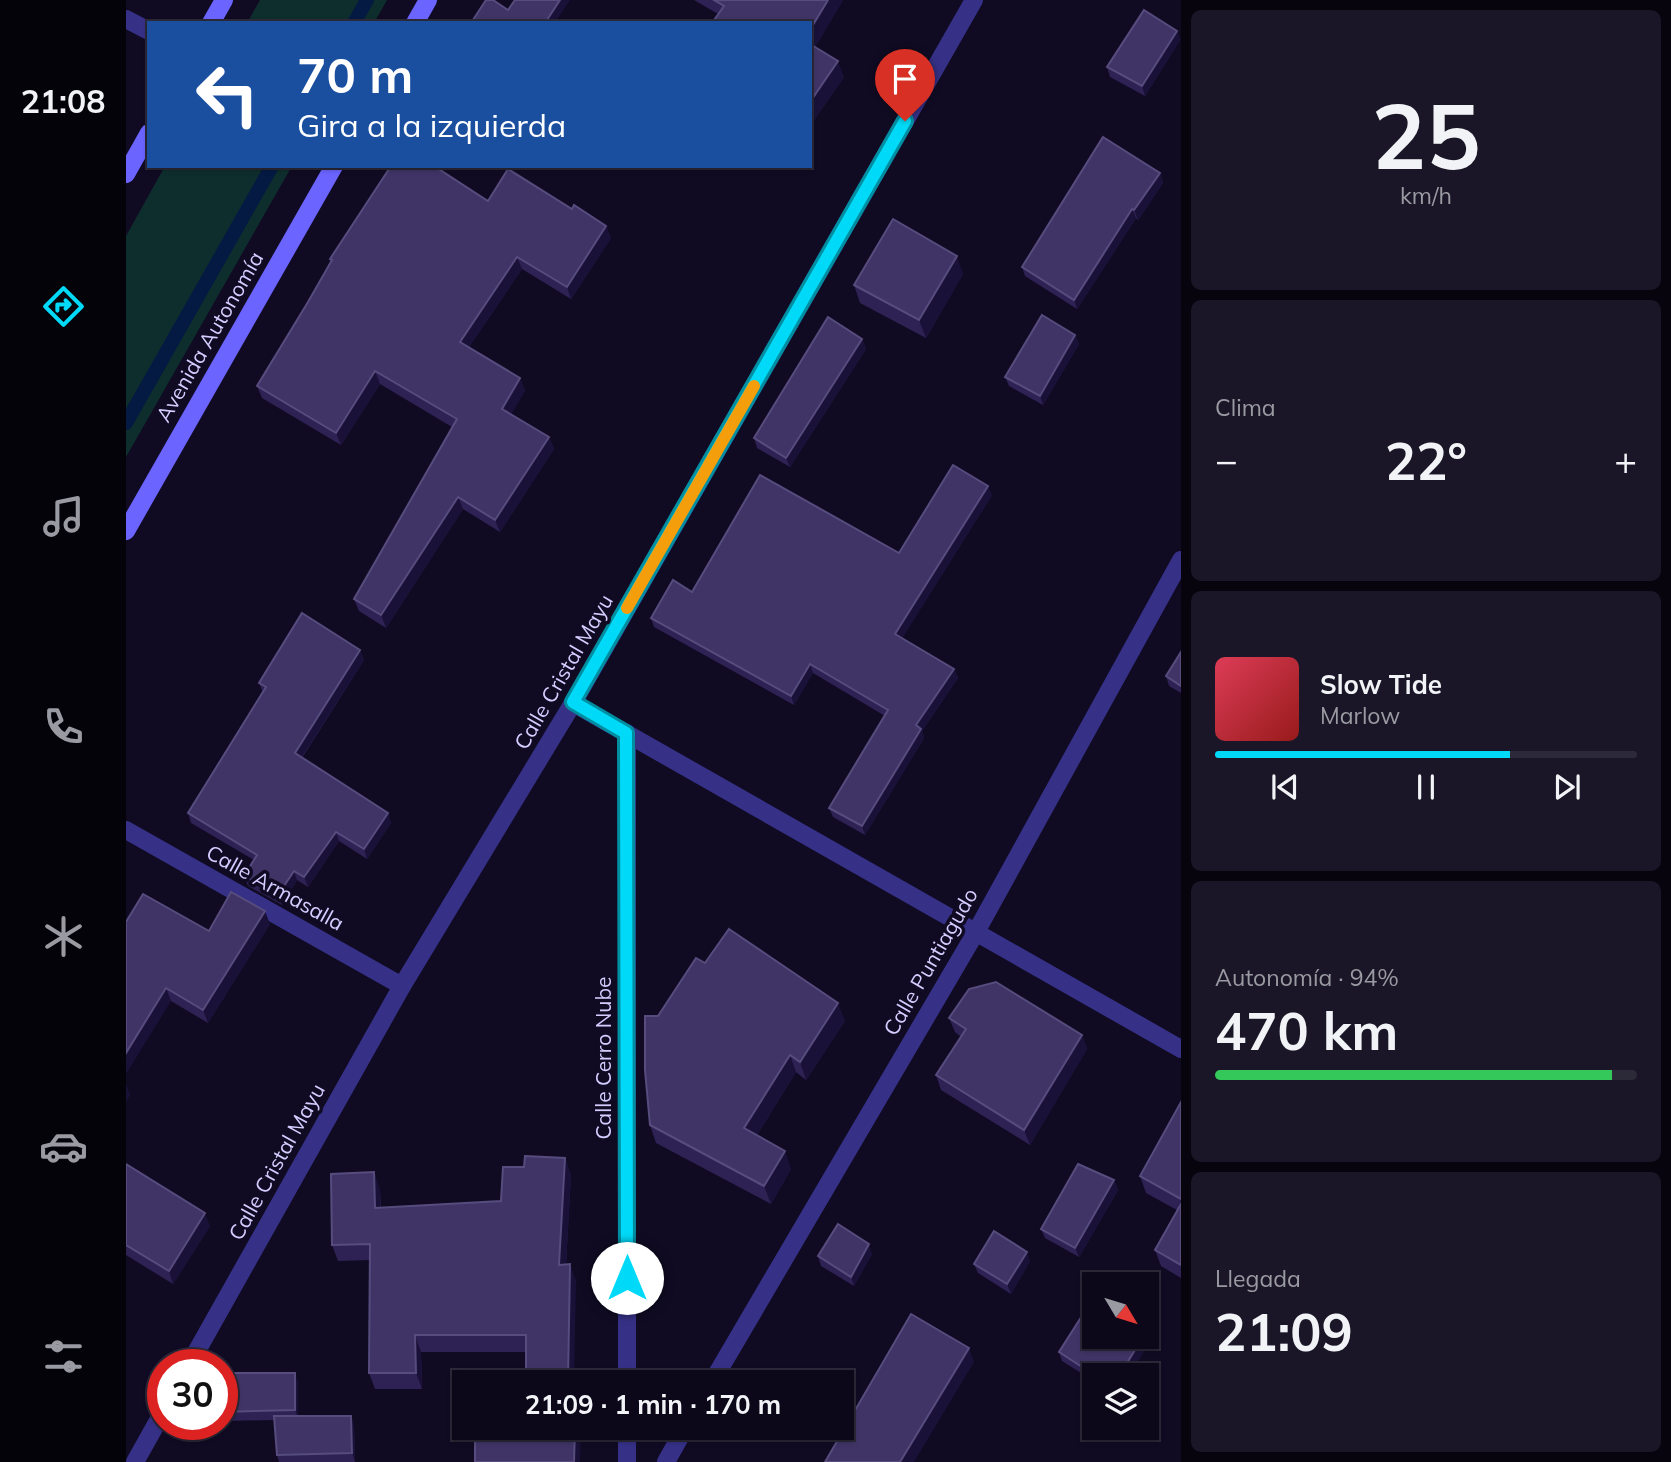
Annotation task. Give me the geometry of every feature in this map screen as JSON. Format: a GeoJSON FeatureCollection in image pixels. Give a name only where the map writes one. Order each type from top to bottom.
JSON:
{"type":"FeatureCollection","features":[{"type":"Feature","properties":{"kind":"street"},"geometry":{"type":"LineString","coordinates":[[212,21],[224,0]]}},
{"type":"Feature","properties":{"kind":"street"},"geometry":{"type":"LineString","coordinates":[[416,21],[428,0]]}},
{"type":"Feature","properties":{"kind":"street","name":"Calle Cristal Mayu"},"geometry":{"type":"LineString","coordinates":[[198,1349],[402,986],[573,702],[974,0]]}},
{"type":"Feature","properties":{"kind":"street"},"geometry":{"type":"LineString","coordinates":[[126,19],[147,30]]}},
{"type":"Feature","properties":{"kind":"street"},"geometry":{"type":"LineString","coordinates":[[126,174],[147,137]]}},
{"type":"Feature","properties":{"kind":"street","name":"Avenida Autonomía"},"geometry":{"type":"LineString","coordinates":[[126,531],[333,168]]}},
{"type":"Feature","properties":{"kind":"street","name":"Calle Puntiagudo"},"geometry":{"type":"LineString","coordinates":[[719,1370],[976,932],[1181,559]]}},
{"type":"Feature","properties":{"kind":"street"},"geometry":{"type":"LineString","coordinates":[[573,702],[1181,1049]]}},
{"type":"Feature","properties":{"kind":"street","name":"Calle Cerro Nube"},"geometry":{"type":"LineString","coordinates":[[626,733],[627,1370]]}},
{"type":"Feature","properties":{"kind":"street","name":"Calle Armasalla"},"geometry":{"type":"LineString","coordinates":[[126,830],[402,986]]}},
{"type":"Feature","properties":{"kind":"street"},"geometry":{"type":"LineString","coordinates":[[135,1462],[147,1440]]}},
{"type":"Feature","properties":{"kind":"street"},"geometry":{"type":"LineString","coordinates":[[627,1440],[627,1462]]}},
{"type":"Feature","properties":{"kind":"street"},"geometry":{"type":"LineString","coordinates":[[666,1462],[678,1440]]}},
{"type":"Feature","properties":{"kind":"green space"},"geometry":{"type":"Polygon","coordinates":[[[260,0],[387,0],[375,21],[248,21],[260,0]]]}},
{"type":"Feature","properties":{"kind":"green space"},"geometry":{"type":"Polygon","coordinates":[[[164,168],[291,168],[126,457],[126,236],[164,168]]]}},
{"type":"Feature","properties":{"kind":"building"},"geometry":{"type":"Polygon","coordinates":[[[486,0],[493,0],[508,10],[515,0],[560,0],[546,21],[472,21],[486,0]]]}},
{"type":"Feature","properties":{"kind":"building"},"geometry":{"type":"Polygon","coordinates":[[[714,0],[828,0],[812,27],[812,21],[713,21],[724,6],[714,0]]]}},
{"type":"Feature","properties":{"kind":"building"},"geometry":{"type":"Polygon","coordinates":[[[1144,10],[1177,31],[1142,86],[1107,67],[1144,10]]]}},
{"type":"Feature","properties":{"kind":"building"},"geometry":{"type":"Polygon","coordinates":[[[812,45],[838,61],[812,99],[812,45]]]}},
{"type":"Feature","properties":{"kind":"building"},"geometry":{"type":"Polygon","coordinates":[[[1103,137],[1160,173],[1134,210],[1132,209],[1074,300],[1022,267],[1103,137]]]}},
{"type":"Feature","properties":{"kind":"building"},"geometry":{"type":"Polygon","coordinates":[[[390,168],[437,168],[488,201],[508,169],[572,209],[574,205],[606,226],[567,287],[517,257],[460,342],[520,378],[502,409],[549,437],[495,520],[458,497],[381,615],[354,599],[457,419],[375,371],[336,433],[257,386],[308,302],[332,260],[330,259],[390,168]]]}},
{"type":"Feature","properties":{"kind":"building"},"geometry":{"type":"Polygon","coordinates":[[[893,219],[957,256],[919,320],[854,285],[893,219]]]}},
{"type":"Feature","properties":{"kind":"building"},"geometry":{"type":"Polygon","coordinates":[[[1042,315],[1075,335],[1040,396],[1005,377],[1042,315]]]}},
{"type":"Feature","properties":{"kind":"building"},"geometry":{"type":"Polygon","coordinates":[[[828,317],[862,339],[786,458],[754,438],[828,317]]]}},
{"type":"Feature","properties":{"kind":"building"},"geometry":{"type":"Polygon","coordinates":[[[953,465],[988,486],[895,634],[954,669],[916,725],[921,729],[862,826],[829,808],[888,710],[810,664],[791,696],[651,618],[673,580],[692,592],[760,475],[899,553],[953,465]]]}},
{"type":"Feature","properties":{"kind":"building"},"geometry":{"type":"Polygon","coordinates":[[[302,613],[360,650],[295,753],[388,813],[364,849],[336,832],[304,877],[294,871],[278,895],[244,876],[257,855],[188,813],[266,687],[259,683],[302,613]]]}},
{"type":"Feature","properties":{"kind":"building"},"geometry":{"type":"Polygon","coordinates":[[[1181,652],[1181,686],[1166,676],[1181,652]]]}},
{"type":"Feature","properties":{"kind":"building"},"geometry":{"type":"Polygon","coordinates":[[[231,892],[265,911],[203,1010],[166,988],[126,1053],[126,922],[143,894],[209,931],[231,892]]]}},
{"type":"Feature","properties":{"kind":"building"},"geometry":{"type":"Polygon","coordinates":[[[729,929],[838,1003],[800,1062],[790,1055],[744,1128],[785,1151],[764,1186],[650,1125],[645,1070],[645,1016],[658,1016],[696,958],[705,963],[729,929]]]}},
{"type":"Feature","properties":{"kind":"building"},"geometry":{"type":"Polygon","coordinates":[[[996,982],[1082,1035],[1024,1130],[936,1075],[966,1029],[949,1018],[969,989],[996,982]]]}},
{"type":"Feature","properties":{"kind":"building"},"geometry":{"type":"Polygon","coordinates":[[[1181,1102],[1181,1199],[1140,1176],[1181,1102]]]}},
{"type":"Feature","properties":{"kind":"building"},"geometry":{"type":"Polygon","coordinates":[[[525,1156],[565,1158],[559,1265],[570,1264],[568,1370],[526,1370],[526,1335],[415,1335],[416,1373],[369,1373],[370,1244],[332,1245],[331,1174],[374,1172],[375,1208],[501,1201],[503,1167],[524,1167],[525,1156]]]}},
{"type":"Feature","properties":{"kind":"building"},"geometry":{"type":"Polygon","coordinates":[[[126,1164],[205,1213],[169,1271],[126,1245],[126,1164]]]}},
{"type":"Feature","properties":{"kind":"building"},"geometry":{"type":"Polygon","coordinates":[[[1078,1164],[1114,1180],[1075,1248],[1041,1229],[1078,1164]]]}},
{"type":"Feature","properties":{"kind":"building"},"geometry":{"type":"Polygon","coordinates":[[[1181,1204],[1181,1265],[1155,1250],[1181,1204]]]}},
{"type":"Feature","properties":{"kind":"building"},"geometry":{"type":"Polygon","coordinates":[[[838,1224],[869,1244],[851,1277],[818,1256],[838,1224]]]}},
{"type":"Feature","properties":{"kind":"building"},"geometry":{"type":"Polygon","coordinates":[[[994,1231],[1027,1252],[1007,1284],[974,1264],[994,1231]]]}},
{"type":"Feature","properties":{"kind":"building"},"geometry":{"type":"Polygon","coordinates":[[[911,1314],[969,1348],[900,1462],[825,1462],[838,1440],[854,1440],[854,1412],[911,1314]]]}},
{"type":"Feature","properties":{"kind":"building"},"geometry":{"type":"Polygon","coordinates":[[[1082,1316],[1082,1349],[1136,1349],[1127,1363],[1082,1363],[1082,1367],[1059,1352],[1082,1316]]]}},
{"type":"Feature","properties":{"kind":"building"},"geometry":{"type":"Polygon","coordinates":[[[238,1373],[295,1373],[295,1410],[238,1412],[238,1373]]]}},
{"type":"Feature","properties":{"kind":"building"},"geometry":{"type":"Polygon","coordinates":[[[274,1416],[351,1416],[352,1453],[277,1455],[274,1416]]]}},
{"type":"Feature","properties":{"kind":"building"},"geometry":{"type":"Polygon","coordinates":[[[475,1440],[575,1440],[574,1462],[475,1462],[475,1440]]]}},
{"type":"Feature","properties":{"kind":"waterway"},"geometry":{"type":"LineString","coordinates":[[355,21],[367,0]]}},
{"type":"Feature","properties":{"kind":"waterway"},"geometry":{"type":"LineString","coordinates":[[126,423],[271,168]]}},
{"type":"Feature","properties":{"kind":"slow traffic"},"geometry":{"type":"LineString","coordinates":[[627,608],[754,386]]}},
{"type":"Feature","properties":{"kind":"route"},"geometry":{"type":"LineString","coordinates":[[627,1278],[626,733],[573,702],[905,121]]}}]}
